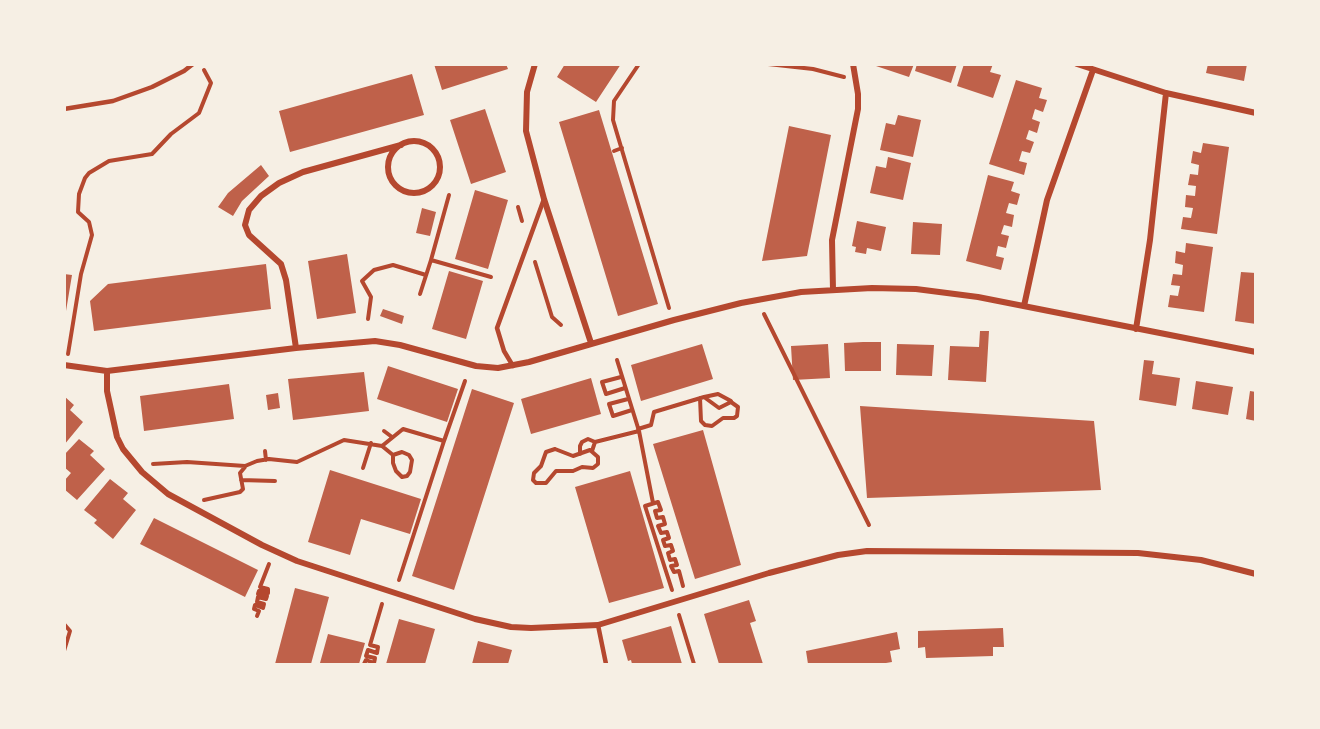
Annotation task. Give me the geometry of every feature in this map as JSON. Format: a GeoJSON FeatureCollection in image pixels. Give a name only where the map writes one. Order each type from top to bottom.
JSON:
{"type":"FeatureCollection","features":[{"type":"Feature","properties":{"kind":"street"},"geometry":{"type":"LineString","coordinates":[[535,64],[527,92],[526,131],[544,199],[591,343]]}},
{"type":"Feature","properties":{"kind":"street"},"geometry":{"type":"LineString","coordinates":[[833,290],[832,240],[858,109],[853,64]]}},
{"type":"Feature","properties":{"kind":"street"},"geometry":{"type":"LineString","coordinates":[[1077,64],[1166,93],[1256,113]]}},
{"type":"Feature","properties":{"kind":"street"},"geometry":{"type":"LineString","coordinates":[[1024,306],[1047,200],[1093,70]]}},
{"type":"Feature","properties":{"kind":"street"},"geometry":{"type":"LineString","coordinates":[[1136,328],[1150,240],[1166,93]]}},
{"type":"Feature","properties":{"kind":"street"},"geometry":{"type":"LineString","coordinates":[[296,348],[286,280],[280,264],[249,235],[245,225],[249,210],[261,196],[279,183],[303,172],[401,145],[416,141],[431,147],[436,152],[441,168],[429,189],[413,194],[397,187],[392,181],[388,165],[390,156],[401,145]]}},
{"type":"Feature","properties":{"kind":"street"},"geometry":{"type":"LineString","coordinates":[[64,365],[107,372],[296,348],[375,341],[400,345],[476,366],[498,368],[513,366],[741,303],[801,292],[872,288],[916,289],[960,294],[1256,352]]}},
{"type":"Feature","properties":{"kind":"street"},"geometry":{"type":"LineString","coordinates":[[107,372],[106,391],[117,437],[123,449],[142,472],[168,494],[261,545],[297,561],[490,622],[531,628],[598,625],[769,573],[838,555],[867,551],[1138,553],[1201,561],[1256,574]]}},
{"type":"Feature","properties":{"kind":"lane"},"geometry":{"type":"LineString","coordinates":[[64,109],[113,101],[152,87],[193,64]]}},
{"type":"Feature","properties":{"kind":"lane"},"geometry":{"type":"LineString","coordinates":[[513,366],[504,351],[497,328],[544,199]]}},
{"type":"Feature","properties":{"kind":"lane"},"geometry":{"type":"LineString","coordinates":[[598,625],[606,664]]}},
{"type":"Feature","properties":{"kind":"path"},"geometry":{"type":"LineString","coordinates":[[68,354],[81,274],[92,235],[89,222],[78,212],[79,194],[86,178],[109,161],[152,154],[171,134],[199,113],[211,83],[200,64]]}},
{"type":"Feature","properties":{"kind":"path"},"geometry":{"type":"LineString","coordinates":[[639,64],[614,101],[614,120],[674,320]]}},
{"type":"Feature","properties":{"kind":"path"},"geometry":{"type":"LineString","coordinates":[[768,64],[813,69],[844,77]]}},
{"type":"Feature","properties":{"kind":"path"},"geometry":{"type":"LineString","coordinates":[[614,151],[622,148]]}},
{"type":"Feature","properties":{"kind":"path"},"geometry":{"type":"LineString","coordinates":[[420,294],[449,195]]}},
{"type":"Feature","properties":{"kind":"path"},"geometry":{"type":"LineString","coordinates":[[518,207],[552,317],[561,325]]}},
{"type":"Feature","properties":{"kind":"path"},"geometry":{"type":"LineString","coordinates":[[431,260],[491,277]]}},
{"type":"Feature","properties":{"kind":"path"},"geometry":{"type":"LineString","coordinates":[[368,320],[371,297],[362,281],[374,270],[393,265],[426,276]]}},
{"type":"Feature","properties":{"kind":"path"},"geometry":{"type":"LineString","coordinates":[[764,314],[869,525]]}},
{"type":"Feature","properties":{"kind":"path"},"geometry":{"type":"LineString","coordinates":[[617,360],[639,430],[653,503]]}},
{"type":"Feature","properties":{"kind":"path"},"geometry":{"type":"LineString","coordinates":[[621,378],[602,382],[606,394],[625,388]]}},
{"type":"Feature","properties":{"kind":"path"},"geometry":{"type":"LineString","coordinates":[[399,580],[465,381]]}},
{"type":"Feature","properties":{"kind":"path"},"geometry":{"type":"LineString","coordinates":[[580,454],[582,441],[588,439],[595,442],[639,430],[651,425],[654,412],[702,398],[718,394],[738,406],[737,416],[723,418],[712,426],[707,426],[701,421],[702,398]]}},
{"type":"Feature","properties":{"kind":"path"},"geometry":{"type":"LineString","coordinates":[[702,398],[719,408],[731,402]]}},
{"type":"Feature","properties":{"kind":"path"},"geometry":{"type":"LineString","coordinates":[[628,399],[609,404],[613,416],[632,410]]}},
{"type":"Feature","properties":{"kind":"path"},"geometry":{"type":"LineString","coordinates":[[382,446],[401,430],[406,429],[444,441]]}},
{"type":"Feature","properties":{"kind":"path"},"geometry":{"type":"LineString","coordinates":[[384,431],[392,437]]}},
{"type":"Feature","properties":{"kind":"path"},"geometry":{"type":"LineString","coordinates":[[202,500],[240,492],[243,489],[240,473],[245,466],[257,460],[297,462],[344,440],[382,446],[393,455]]}},
{"type":"Feature","properties":{"kind":"path"},"geometry":{"type":"LineString","coordinates":[[592,451],[595,442]]}},
{"type":"Feature","properties":{"kind":"path"},"geometry":{"type":"LineString","coordinates":[[363,468],[371,443]]}},
{"type":"Feature","properties":{"kind":"path"},"geometry":{"type":"LineString","coordinates":[[559,449],[569,455],[592,451],[599,459],[595,468],[582,467],[573,471],[556,471],[543,484],[533,480],[534,473],[541,466],[546,452],[559,449]]}},
{"type":"Feature","properties":{"kind":"path"},"geometry":{"type":"LineString","coordinates":[[265,451],[266,460]]}},
{"type":"Feature","properties":{"kind":"path"},"geometry":{"type":"LineString","coordinates":[[402,452],[409,455],[412,460],[407,476],[402,477],[396,471],[393,455],[402,452]]}},
{"type":"Feature","properties":{"kind":"path"},"geometry":{"type":"LineString","coordinates":[[150,464],[187,462],[245,466]]}},
{"type":"Feature","properties":{"kind":"path"},"geometry":{"type":"LineString","coordinates":[[241,480],[275,481]]}},
{"type":"Feature","properties":{"kind":"path"},"geometry":{"type":"LineString","coordinates":[[672,590],[645,506],[653,503],[658,502],[661,510],[655,511],[657,518],[663,517],[665,524],[658,526],[661,533],[667,532],[669,538],[663,540],[665,546],[671,545],[673,551],[668,554],[670,560],[675,559],[677,565],[671,566],[674,572],[679,571],[684,586]]}},
{"type":"Feature","properties":{"kind":"path"},"geometry":{"type":"LineString","coordinates":[[256,616],[259,611],[254,609],[255,605],[263,608],[264,604],[257,602],[258,597],[266,599],[267,596],[258,594],[259,591],[268,593],[268,589],[260,587],[269,564]]}},
{"type":"Feature","properties":{"kind":"path"},"geometry":{"type":"LineString","coordinates":[[364,664],[366,660],[374,663],[375,658],[366,656],[368,650],[376,653],[378,647],[370,645],[382,604]]}},
{"type":"Feature","properties":{"kind":"path"},"geometry":{"type":"LineString","coordinates":[[679,615],[694,664]]}},
{"type":"Feature","properties":{"kind":"path"},"geometry":{"type":"LineString","coordinates":[[64,624],[70,631],[64,651]]}},
{"type":"Feature","properties":{"kind":"building"},"geometry":{"type":"Polygon","coordinates":[[[434,64],[506,64],[508,69],[442,90],[434,64]]]}},
{"type":"Feature","properties":{"kind":"building"},"geometry":{"type":"Polygon","coordinates":[[[565,64],[621,64],[596,102],[557,77],[565,64]]]}},
{"type":"Feature","properties":{"kind":"building"},"geometry":{"type":"Polygon","coordinates":[[[870,64],[914,64],[909,77],[870,64]]]}},
{"type":"Feature","properties":{"kind":"building"},"geometry":{"type":"Polygon","coordinates":[[[917,64],[957,64],[951,83],[915,71],[917,64]]]}},
{"type":"Feature","properties":{"kind":"building"},"geometry":{"type":"Polygon","coordinates":[[[964,64],[993,64],[990,72],[1001,75],[993,98],[957,86],[964,64]]]}},
{"type":"Feature","properties":{"kind":"building"},"geometry":{"type":"Polygon","coordinates":[[[1208,64],[1247,64],[1244,81],[1206,73],[1208,64]]]}},
{"type":"Feature","properties":{"kind":"building"},"geometry":{"type":"Polygon","coordinates":[[[412,74],[424,115],[290,152],[279,111],[412,74]]]}},
{"type":"Feature","properties":{"kind":"building"},"geometry":{"type":"Polygon","coordinates":[[[1016,80],[1042,88],[1039,98],[1047,100],[1043,112],[1035,109],[1032,119],[1040,122],[1037,133],[1029,130],[1026,139],[1034,142],[1030,153],[1022,151],[1019,161],[1027,163],[1024,175],[989,164],[1016,80]]]}},
{"type":"Feature","properties":{"kind":"building"},"geometry":{"type":"Polygon","coordinates":[[[485,109],[506,172],[471,184],[450,120],[485,109]]]}},
{"type":"Feature","properties":{"kind":"building"},"geometry":{"type":"Polygon","coordinates":[[[599,110],[658,304],[618,316],[559,122],[599,110]]]}},
{"type":"Feature","properties":{"kind":"building"},"geometry":{"type":"Polygon","coordinates":[[[898,115],[921,120],[913,157],[880,150],[886,123],[895,125],[898,115]]]}},
{"type":"Feature","properties":{"kind":"building"},"geometry":{"type":"Polygon","coordinates":[[[789,126],[831,135],[807,256],[762,261],[789,126]]]}},
{"type":"Feature","properties":{"kind":"building"},"geometry":{"type":"Polygon","coordinates":[[[1203,143],[1229,147],[1217,234],[1181,229],[1183,217],[1191,218],[1193,208],[1185,207],[1186,195],[1195,196],[1196,186],[1188,185],[1190,174],[1198,175],[1199,165],[1191,163],[1193,151],[1201,153],[1203,143]]]}},
{"type":"Feature","properties":{"kind":"building"},"geometry":{"type":"Polygon","coordinates":[[[888,157],[911,163],[903,200],[870,193],[876,166],[886,168],[888,157]]]}},
{"type":"Feature","properties":{"kind":"building"},"geometry":{"type":"Polygon","coordinates":[[[261,165],[269,176],[242,201],[233,216],[218,207],[228,193],[261,165]]]}},
{"type":"Feature","properties":{"kind":"building"},"geometry":{"type":"Polygon","coordinates":[[[988,175],[1014,182],[1011,191],[1020,194],[1017,205],[1009,203],[1006,213],[1014,215],[1012,227],[1004,225],[1001,234],[1009,236],[1006,248],[998,246],[996,256],[1004,258],[1001,270],[966,261],[988,175]]]}},
{"type":"Feature","properties":{"kind":"building"},"geometry":{"type":"Polygon","coordinates":[[[475,190],[508,200],[488,269],[455,259],[475,190]]]}},
{"type":"Feature","properties":{"kind":"building"},"geometry":{"type":"Polygon","coordinates":[[[422,208],[436,212],[430,236],[416,233],[422,208]]]}},
{"type":"Feature","properties":{"kind":"building"},"geometry":{"type":"Polygon","coordinates":[[[857,221],[886,227],[881,251],[867,248],[866,254],[855,252],[856,247],[852,246],[857,221]]]}},
{"type":"Feature","properties":{"kind":"building"},"geometry":{"type":"Polygon","coordinates":[[[913,222],[942,224],[940,255],[911,254],[913,222]]]}},
{"type":"Feature","properties":{"kind":"building"},"geometry":{"type":"Polygon","coordinates":[[[1186,243],[1213,247],[1204,312],[1168,307],[1170,295],[1178,296],[1180,286],[1171,285],[1173,274],[1182,275],[1183,265],[1175,263],[1176,251],[1185,253],[1186,243]]]}},
{"type":"Feature","properties":{"kind":"building"},"geometry":{"type":"Polygon","coordinates":[[[347,254],[356,313],[317,319],[308,261],[347,254]]]}},
{"type":"Feature","properties":{"kind":"building"},"geometry":{"type":"Polygon","coordinates":[[[266,264],[271,309],[94,331],[90,301],[108,284],[266,264]]]}},
{"type":"Feature","properties":{"kind":"building"},"geometry":{"type":"Polygon","coordinates":[[[449,271],[483,281],[466,339],[432,329],[449,271]]]}},
{"type":"Feature","properties":{"kind":"building"},"geometry":{"type":"Polygon","coordinates":[[[1241,272],[1256,273],[1256,324],[1235,321],[1241,272]]]}},
{"type":"Feature","properties":{"kind":"building"},"geometry":{"type":"Polygon","coordinates":[[[64,274],[72,275],[66,311],[64,311],[64,274]]]}},
{"type":"Feature","properties":{"kind":"building"},"geometry":{"type":"Polygon","coordinates":[[[383,309],[404,316],[402,324],[380,316],[383,309]]]}},
{"type":"Feature","properties":{"kind":"building"},"geometry":{"type":"Polygon","coordinates":[[[980,331],[989,331],[986,382],[948,380],[950,346],[979,347],[980,331]]]}},
{"type":"Feature","properties":{"kind":"building"},"geometry":{"type":"Polygon","coordinates":[[[881,342],[881,371],[845,371],[844,343],[881,342]]]}},
{"type":"Feature","properties":{"kind":"building"},"geometry":{"type":"Polygon","coordinates":[[[702,344],[713,379],[641,401],[631,365],[702,344]]]}},
{"type":"Feature","properties":{"kind":"building"},"geometry":{"type":"Polygon","coordinates":[[[828,344],[830,378],[793,380],[791,346],[828,344]]]}},
{"type":"Feature","properties":{"kind":"building"},"geometry":{"type":"Polygon","coordinates":[[[897,344],[934,345],[932,376],[896,375],[897,344]]]}},
{"type":"Feature","properties":{"kind":"building"},"geometry":{"type":"Polygon","coordinates":[[[1144,360],[1154,361],[1152,374],[1180,378],[1176,406],[1139,400],[1144,360]]]}},
{"type":"Feature","properties":{"kind":"building"},"geometry":{"type":"Polygon","coordinates":[[[388,366],[458,389],[447,422],[377,399],[388,366]]]}},
{"type":"Feature","properties":{"kind":"building"},"geometry":{"type":"Polygon","coordinates":[[[364,372],[369,411],[293,420],[288,379],[364,372]]]}},
{"type":"Feature","properties":{"kind":"building"},"geometry":{"type":"Polygon","coordinates":[[[591,378],[601,414],[531,434],[521,399],[591,378]]]}},
{"type":"Feature","properties":{"kind":"building"},"geometry":{"type":"Polygon","coordinates":[[[1196,381],[1233,387],[1228,415],[1192,409],[1196,381]]]}},
{"type":"Feature","properties":{"kind":"building"},"geometry":{"type":"Polygon","coordinates":[[[229,384],[234,419],[144,431],[140,396],[229,384]]]}},
{"type":"Feature","properties":{"kind":"building"},"geometry":{"type":"Polygon","coordinates":[[[472,389],[514,403],[454,590],[412,576],[472,389]]]}},
{"type":"Feature","properties":{"kind":"building"},"geometry":{"type":"Polygon","coordinates":[[[1250,391],[1256,392],[1256,421],[1246,419],[1250,391]]]}},
{"type":"Feature","properties":{"kind":"building"},"geometry":{"type":"Polygon","coordinates":[[[278,393],[280,408],[268,410],[266,395],[278,393]]]}},
{"type":"Feature","properties":{"kind":"building"},"geometry":{"type":"Polygon","coordinates":[[[64,396],[74,405],[70,410],[83,422],[64,445],[64,396]]]}},
{"type":"Feature","properties":{"kind":"building"},"geometry":{"type":"Polygon","coordinates":[[[860,406],[1094,421],[1101,490],[867,498],[860,406]]]}},
{"type":"Feature","properties":{"kind":"building"},"geometry":{"type":"Polygon","coordinates":[[[703,430],[741,565],[695,579],[653,444],[703,430]]]}},
{"type":"Feature","properties":{"kind":"building"},"geometry":{"type":"Polygon","coordinates":[[[79,439],[94,451],[90,455],[105,469],[77,500],[64,489],[64,481],[71,473],[64,467],[64,455],[79,439]]]}},
{"type":"Feature","properties":{"kind":"building"},"geometry":{"type":"Polygon","coordinates":[[[330,470],[421,499],[410,534],[361,519],[350,555],[308,542],[330,470]]]}},
{"type":"Feature","properties":{"kind":"building"},"geometry":{"type":"Polygon","coordinates":[[[630,471],[664,588],[609,603],[575,487],[630,471]]]}},
{"type":"Feature","properties":{"kind":"building"},"geometry":{"type":"Polygon","coordinates":[[[110,479],[128,493],[123,499],[136,510],[113,539],[94,523],[97,520],[84,510],[110,479]]]}},
{"type":"Feature","properties":{"kind":"building"},"geometry":{"type":"Polygon","coordinates":[[[154,518],[258,570],[245,597],[140,544],[154,518]]]}},
{"type":"Feature","properties":{"kind":"building"},"geometry":{"type":"Polygon","coordinates":[[[295,588],[329,597],[311,664],[275,664],[295,588]]]}},
{"type":"Feature","properties":{"kind":"building"},"geometry":{"type":"Polygon","coordinates":[[[749,600],[756,621],[750,623],[763,664],[719,664],[704,614],[749,600]]]}},
{"type":"Feature","properties":{"kind":"building"},"geometry":{"type":"Polygon","coordinates":[[[399,619],[435,629],[425,664],[386,664],[399,619]]]}},
{"type":"Feature","properties":{"kind":"building"},"geometry":{"type":"Polygon","coordinates":[[[671,626],[682,664],[632,664],[631,660],[628,661],[622,640],[671,626]]]}},
{"type":"Feature","properties":{"kind":"building"},"geometry":{"type":"Polygon","coordinates":[[[1003,628],[1004,647],[993,647],[993,656],[926,658],[925,647],[918,648],[918,631],[1003,628]]]}},
{"type":"Feature","properties":{"kind":"building"},"geometry":{"type":"Polygon","coordinates":[[[897,632],[900,649],[890,651],[892,662],[808,664],[806,651],[897,632]]]}},
{"type":"Feature","properties":{"kind":"building"},"geometry":{"type":"Polygon","coordinates":[[[328,634],[365,643],[359,664],[320,663],[328,634]]]}},
{"type":"Feature","properties":{"kind":"building"},"geometry":{"type":"Polygon","coordinates":[[[478,641],[512,650],[508,664],[472,664],[478,641]]]}}]}
